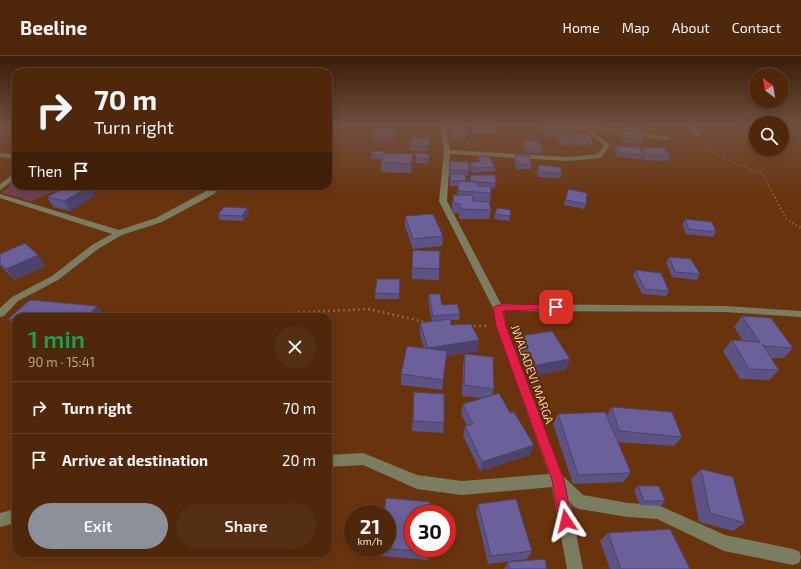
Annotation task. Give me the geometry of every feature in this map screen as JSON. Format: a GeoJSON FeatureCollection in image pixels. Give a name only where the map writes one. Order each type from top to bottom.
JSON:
{"type":"FeatureCollection","features":[{"type":"Feature","properties":{"kind":"street"},"geometry":{"type":"LineString","coordinates":[[447,152],[568,159],[600,156],[604,150]]}},
{"type":"Feature","properties":{"kind":"street","name":"JWALADEVI MARGA"},"geometry":{"type":"LineString","coordinates":[[447,152],[443,201],[498,308],[501,326],[558,480],[575,569]]}},
{"type":"Feature","properties":{"kind":"street"},"geometry":{"type":"LineString","coordinates":[[0,154],[12,156]]}},
{"type":"Feature","properties":{"kind":"street"},"geometry":{"type":"LineString","coordinates":[[0,188],[12,178]]}},
{"type":"Feature","properties":{"kind":"street"},"geometry":{"type":"LineString","coordinates":[[0,314],[15,299],[55,278],[95,248],[119,233],[159,220],[213,190]]}},
{"type":"Feature","properties":{"kind":"street"},"geometry":{"type":"LineString","coordinates":[[0,196],[119,233]]}},
{"type":"Feature","properties":{"kind":"street"},"geometry":{"type":"LineString","coordinates":[[498,308],[725,309],[801,314]]}},
{"type":"Feature","properties":{"kind":"street"},"geometry":{"type":"LineString","coordinates":[[332,461],[363,458],[417,482],[462,488],[558,480],[579,502],[628,510],[658,512],[724,543],[792,557]]}},
{"type":"Feature","properties":{"kind":"street"},"geometry":{"type":"LineString","coordinates":[[0,520],[12,517]]}},
{"type":"Feature","properties":{"kind":"path"},"geometry":{"type":"LineString","coordinates":[[712,150],[719,157],[763,174],[786,219],[801,228]]}},
{"type":"Feature","properties":{"kind":"path"},"geometry":{"type":"LineString","coordinates":[[288,313],[368,309],[436,324]]}},
{"type":"Feature","properties":{"kind":"path"},"geometry":{"type":"LineString","coordinates":[[465,326],[501,326]]}},
{"type":"Feature","properties":{"kind":"shaded area"},"geometry":{"type":"Polygon","coordinates":[[[12,181],[12,190],[58,190],[29,202],[25,199],[3,193],[3,191],[10,187],[9,184],[12,181]]]}},
{"type":"Feature","properties":{"kind":"building"},"geometry":{"type":"Polygon","coordinates":[[[618,150],[640,150],[643,155],[619,153],[618,150]]]}},
{"type":"Feature","properties":{"kind":"building"},"geometry":{"type":"Polygon","coordinates":[[[643,150],[665,150],[670,156],[647,155],[643,150]]]}},
{"type":"Feature","properties":{"kind":"building"},"geometry":{"type":"Polygon","coordinates":[[[371,151],[385,151],[386,153],[383,155],[371,155],[371,151]]]}},
{"type":"Feature","properties":{"kind":"building"},"geometry":{"type":"Polygon","coordinates":[[[384,153],[413,154],[411,164],[381,162],[384,153]]]}},
{"type":"Feature","properties":{"kind":"building"},"geometry":{"type":"Polygon","coordinates":[[[416,153],[429,154],[429,159],[416,158],[416,153]]]}},
{"type":"Feature","properties":{"kind":"building"},"geometry":{"type":"Polygon","coordinates":[[[515,155],[529,156],[532,165],[517,164],[515,155]]]}},
{"type":"Feature","properties":{"kind":"building"},"geometry":{"type":"Polygon","coordinates":[[[489,156],[495,167],[473,168],[470,162],[480,162],[478,157],[489,156]]]}},
{"type":"Feature","properties":{"kind":"building"},"geometry":{"type":"Polygon","coordinates":[[[450,161],[469,162],[469,171],[450,170],[450,161]]]}},
{"type":"Feature","properties":{"kind":"building"},"geometry":{"type":"Polygon","coordinates":[[[538,165],[560,167],[562,173],[539,172],[538,165]]]}},
{"type":"Feature","properties":{"kind":"building"},"geometry":{"type":"Polygon","coordinates":[[[450,174],[465,174],[466,181],[451,181],[450,174]]]}},
{"type":"Feature","properties":{"kind":"building"},"geometry":{"type":"Polygon","coordinates":[[[470,175],[495,175],[496,183],[471,181],[470,175]]]}},
{"type":"Feature","properties":{"kind":"building"},"geometry":{"type":"Polygon","coordinates":[[[458,181],[477,182],[478,186],[491,186],[491,193],[458,191],[458,181]]]}},
{"type":"Feature","properties":{"kind":"building"},"geometry":{"type":"Polygon","coordinates":[[[568,189],[587,193],[586,204],[566,200],[568,189]]]}},
{"type":"Feature","properties":{"kind":"building"},"geometry":{"type":"Polygon","coordinates":[[[60,190],[84,190],[64,201],[47,197],[60,190]]]}},
{"type":"Feature","properties":{"kind":"building"},"geometry":{"type":"Polygon","coordinates":[[[453,195],[472,195],[473,201],[489,202],[491,210],[460,209],[460,204],[454,203],[453,195]]]}},
{"type":"Feature","properties":{"kind":"building"},"geometry":{"type":"Polygon","coordinates":[[[224,207],[247,208],[242,216],[218,215],[224,207]]]}},
{"type":"Feature","properties":{"kind":"building"},"geometry":{"type":"Polygon","coordinates":[[[497,208],[511,210],[510,216],[495,214],[497,208]]]}},
{"type":"Feature","properties":{"kind":"building"},"geometry":{"type":"Polygon","coordinates":[[[433,214],[443,236],[413,239],[405,216],[433,214]]]}},
{"type":"Feature","properties":{"kind":"building"},"geometry":{"type":"Polygon","coordinates":[[[685,219],[712,222],[716,232],[689,229],[685,219]]]}},
{"type":"Feature","properties":{"kind":"building"},"geometry":{"type":"Polygon","coordinates":[[[25,243],[38,255],[6,269],[0,263],[0,254],[25,243]]]}},
{"type":"Feature","properties":{"kind":"building"},"geometry":{"type":"Polygon","coordinates":[[[413,250],[440,251],[439,269],[412,268],[413,250]]]}},
{"type":"Feature","properties":{"kind":"building"},"geometry":{"type":"Polygon","coordinates":[[[669,257],[691,259],[700,274],[675,272],[669,257]]]}},
{"type":"Feature","properties":{"kind":"building"},"geometry":{"type":"Polygon","coordinates":[[[635,270],[661,273],[669,291],[645,289],[635,270]]]}},
{"type":"Feature","properties":{"kind":"building"},"geometry":{"type":"Polygon","coordinates":[[[377,279],[400,279],[399,294],[375,293],[377,279]]]}},
{"type":"Feature","properties":{"kind":"building"},"geometry":{"type":"Polygon","coordinates":[[[429,294],[440,294],[442,305],[457,304],[460,314],[433,316],[429,294]]]}},
{"type":"Feature","properties":{"kind":"building"},"geometry":{"type":"Polygon","coordinates":[[[30,300],[97,306],[91,313],[15,313],[30,300]]]}},
{"type":"Feature","properties":{"kind":"building"},"geometry":{"type":"Polygon","coordinates":[[[742,316],[771,318],[793,348],[764,346],[762,344],[779,370],[749,369],[732,340],[760,342],[742,316]]]}},
{"type":"Feature","properties":{"kind":"building"},"geometry":{"type":"Polygon","coordinates":[[[450,319],[451,325],[471,324],[479,340],[428,348],[420,323],[450,319]]]}},
{"type":"Feature","properties":{"kind":"building"},"geometry":{"type":"Polygon","coordinates":[[[552,331],[570,359],[536,365],[520,336],[552,331]]]}},
{"type":"Feature","properties":{"kind":"building"},"geometry":{"type":"Polygon","coordinates":[[[407,346],[447,351],[443,380],[401,374],[407,346]]]}},
{"type":"Feature","properties":{"kind":"building"},"geometry":{"type":"Polygon","coordinates":[[[465,354],[493,357],[494,389],[464,385],[465,354]]]}},
{"type":"Feature","properties":{"kind":"building"},"geometry":{"type":"Polygon","coordinates":[[[414,392],[444,394],[444,423],[413,421],[414,392]]]}},
{"type":"Feature","properties":{"kind":"building"},"geometry":{"type":"Polygon","coordinates":[[[499,393],[510,413],[514,412],[534,445],[482,462],[465,426],[473,424],[463,404],[499,393]]]}},
{"type":"Feature","properties":{"kind":"building"},"geometry":{"type":"Polygon","coordinates":[[[612,407],[672,412],[682,437],[619,431],[612,407]]]}},
{"type":"Feature","properties":{"kind":"building"},"geometry":{"type":"Polygon","coordinates":[[[605,412],[631,473],[578,475],[558,414],[605,412]]]}},
{"type":"Feature","properties":{"kind":"building"},"geometry":{"type":"Polygon","coordinates":[[[701,469],[733,477],[745,523],[710,513],[701,469]]]}},
{"type":"Feature","properties":{"kind":"building"},"geometry":{"type":"Polygon","coordinates":[[[638,486],[659,486],[665,501],[644,501],[638,486]]]}},
{"type":"Feature","properties":{"kind":"building"},"geometry":{"type":"Polygon","coordinates":[[[386,498],[430,502],[430,505],[404,505],[404,550],[396,549],[396,505],[385,505],[386,498]]]}},
{"type":"Feature","properties":{"kind":"building"},"geometry":{"type":"Polygon","coordinates":[[[516,499],[532,551],[491,556],[478,504],[516,499]]]}},
{"type":"Feature","properties":{"kind":"building"},"geometry":{"type":"Polygon","coordinates":[[[670,529],[690,569],[621,569],[608,533],[670,529]]]}},
{"type":"Feature","properties":{"kind":"building"},"geometry":{"type":"Polygon","coordinates":[[[545,559],[547,569],[509,569],[508,562],[545,559]]]}},
{"type":"Feature","properties":{"kind":"route"},"geometry":{"type":"LineString","coordinates":[[556,307],[498,308],[501,326],[558,480],[566,521]]}}]}
